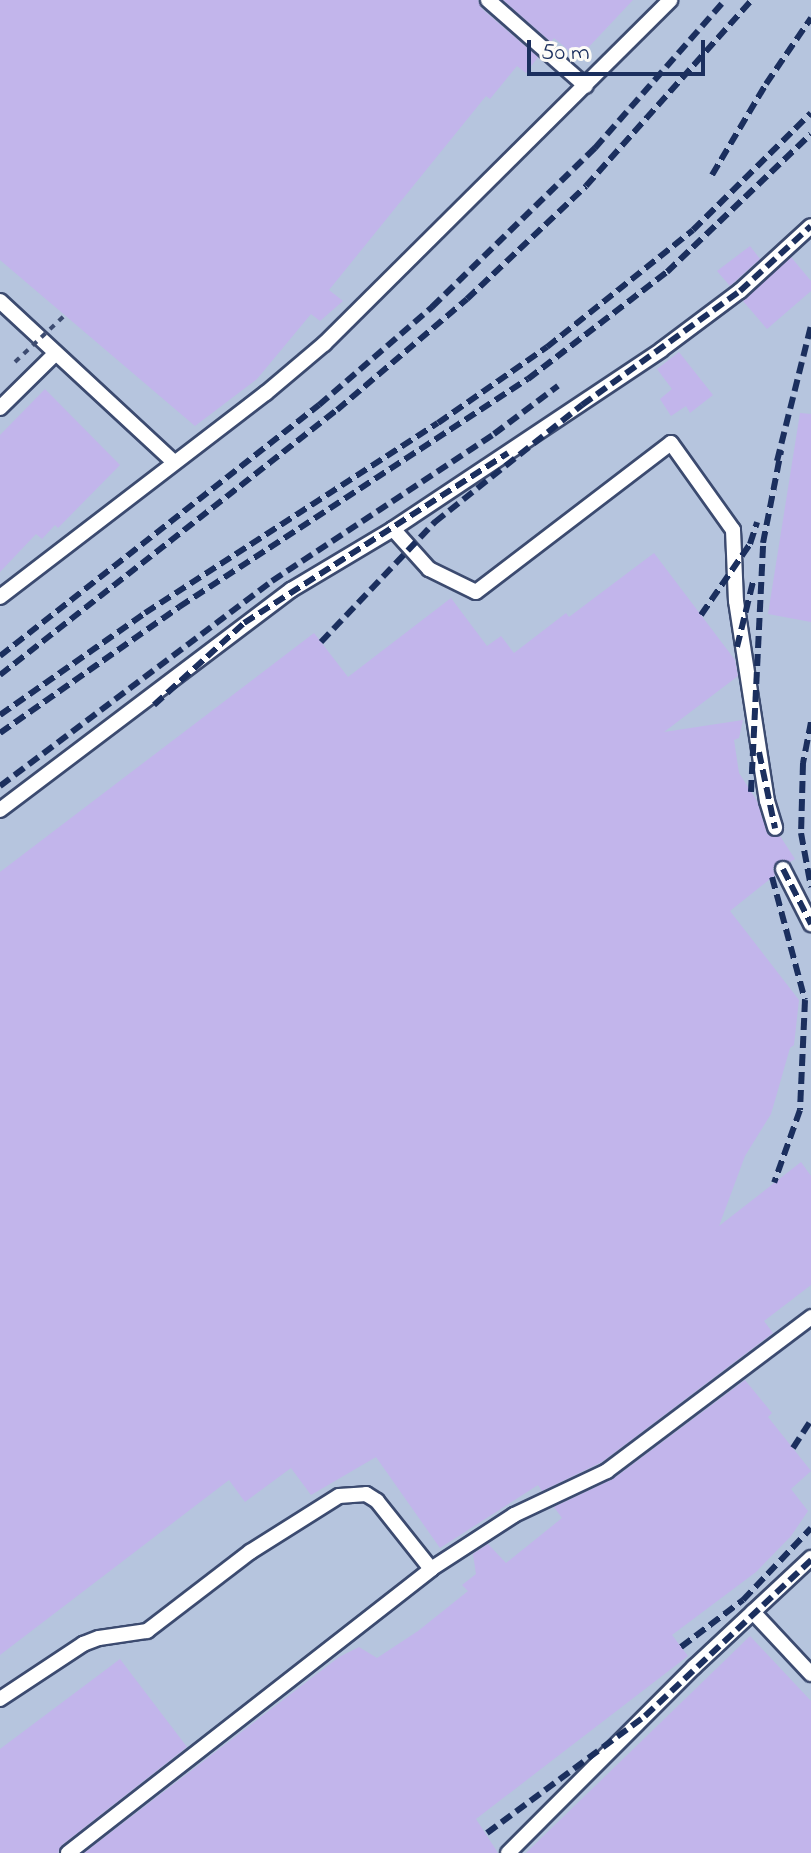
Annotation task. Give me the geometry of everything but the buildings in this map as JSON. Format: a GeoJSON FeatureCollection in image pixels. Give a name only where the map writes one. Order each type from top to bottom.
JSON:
{"type":"FeatureCollection","features":[{"type":"Feature","properties":{"kind":"lane"},"geometry":{"type":"LineString","coordinates":[[488,0],[586,86]]}},
{"type":"Feature","properties":{"kind":"lane"},"geometry":{"type":"LineString","coordinates":[[0,597],[173,461],[266,393],[324,344],[670,0]]}},
{"type":"Feature","properties":{"kind":"lane"},"geometry":{"type":"LineString","coordinates":[[0,810],[213,651],[244,623],[330,564],[393,529],[661,350],[740,291],[811,226]]}},
{"type":"Feature","properties":{"kind":"lane"},"geometry":{"type":"LineString","coordinates":[[0,301],[173,461]]}},
{"type":"Feature","properties":{"kind":"lane"},"geometry":{"type":"LineString","coordinates":[[0,408],[56,353]]}},
{"type":"Feature","properties":{"kind":"lane"},"geometry":{"type":"LineString","coordinates":[[393,529],[429,569],[476,592],[671,443],[733,530],[736,601],[767,801],[775,828]]}},
{"type":"Feature","properties":{"kind":"lane"},"geometry":{"type":"LineString","coordinates":[[783,869],[811,924]]}},
{"type":"Feature","properties":{"kind":"lane"},"geometry":{"type":"LineString","coordinates":[[68,1853],[431,1569],[514,1515],[607,1471],[811,1317]]}},
{"type":"Feature","properties":{"kind":"lane"},"geometry":{"type":"LineString","coordinates":[[0,1699],[83,1644],[99,1638],[147,1631],[250,1552],[339,1496],[366,1494],[377,1501],[431,1569]]}},
{"type":"Feature","properties":{"kind":"lane"},"geometry":{"type":"LineString","coordinates":[[508,1853],[811,1558]]}},
{"type":"Feature","properties":{"kind":"lane"},"geometry":{"type":"LineString","coordinates":[[753,1612],[811,1674]]}},
{"type":"Feature","properties":{"kind":"path"},"geometry":{"type":"LineString","coordinates":[[15,362],[65,315]]}},
{"type":"Feature","properties":{"kind":"shaded area"},"geometry":{"type":"Polygon","coordinates":[[[0,0],[811,0],[811,1853],[0,1853],[0,0]]]}},
{"type":"Feature","properties":{"kind":"railway"},"geometry":{"type":"LineString","coordinates":[[0,656],[319,405],[432,307],[595,148],[725,0]]}},
{"type":"Feature","properties":{"kind":"railway"},"geometry":{"type":"LineString","coordinates":[[0,675],[337,410],[467,299],[586,186],[752,0]]}},
{"type":"Feature","properties":{"kind":"railway"},"geometry":{"type":"LineString","coordinates":[[712,175],[766,84],[811,18]]}},
{"type":"Feature","properties":{"kind":"railway"},"geometry":{"type":"LineString","coordinates":[[0,715],[145,613],[438,423],[547,347],[693,230],[811,113]]}},
{"type":"Feature","properties":{"kind":"railway"},"geometry":{"type":"LineString","coordinates":[[0,733],[179,607],[528,379],[667,272],[811,134]]}},
{"type":"Feature","properties":{"kind":"railway"},"geometry":{"type":"LineString","coordinates":[[321,642],[435,522],[582,405],[740,291],[811,226]]}},
{"type":"Feature","properties":{"kind":"railway"},"geometry":{"type":"LineString","coordinates":[[777,461],[811,326]]}},
{"type":"Feature","properties":{"kind":"railway"},"geometry":{"type":"LineString","coordinates":[[0,786],[272,581],[494,434],[558,386]]}},
{"type":"Feature","properties":{"kind":"railway"},"geometry":{"type":"LineString","coordinates":[[751,792],[763,543],[781,451]]}},
{"type":"Feature","properties":{"kind":"railway"},"geometry":{"type":"LineString","coordinates":[[154,705],[244,623],[508,453]]}},
{"type":"Feature","properties":{"kind":"railway"},"geometry":{"type":"LineString","coordinates":[[701,615],[750,544],[757,522]]}},
{"type":"Feature","properties":{"kind":"railway"},"geometry":{"type":"LineString","coordinates":[[737,647],[754,578]]}},
{"type":"Feature","properties":{"kind":"railway"},"geometry":{"type":"LineString","coordinates":[[811,722],[803,763],[801,833],[811,887]]}},
{"type":"Feature","properties":{"kind":"railway"},"geometry":{"type":"LineString","coordinates":[[759,752],[775,828]]}},
{"type":"Feature","properties":{"kind":"railway"},"geometry":{"type":"LineString","coordinates":[[783,869],[811,924]]}},
{"type":"Feature","properties":{"kind":"railway"},"geometry":{"type":"LineString","coordinates":[[772,877],[805,1000],[800,1110],[774,1183]]}},
{"type":"Feature","properties":{"kind":"railway"},"geometry":{"type":"LineString","coordinates":[[793,1448],[811,1420]]}},
{"type":"Feature","properties":{"kind":"railway"},"geometry":{"type":"LineString","coordinates":[[681,1647],[743,1600],[811,1528]]}},
{"type":"Feature","properties":{"kind":"railway"},"geometry":{"type":"LineString","coordinates":[[487,1833],[645,1716],[811,1560]]}}]}
